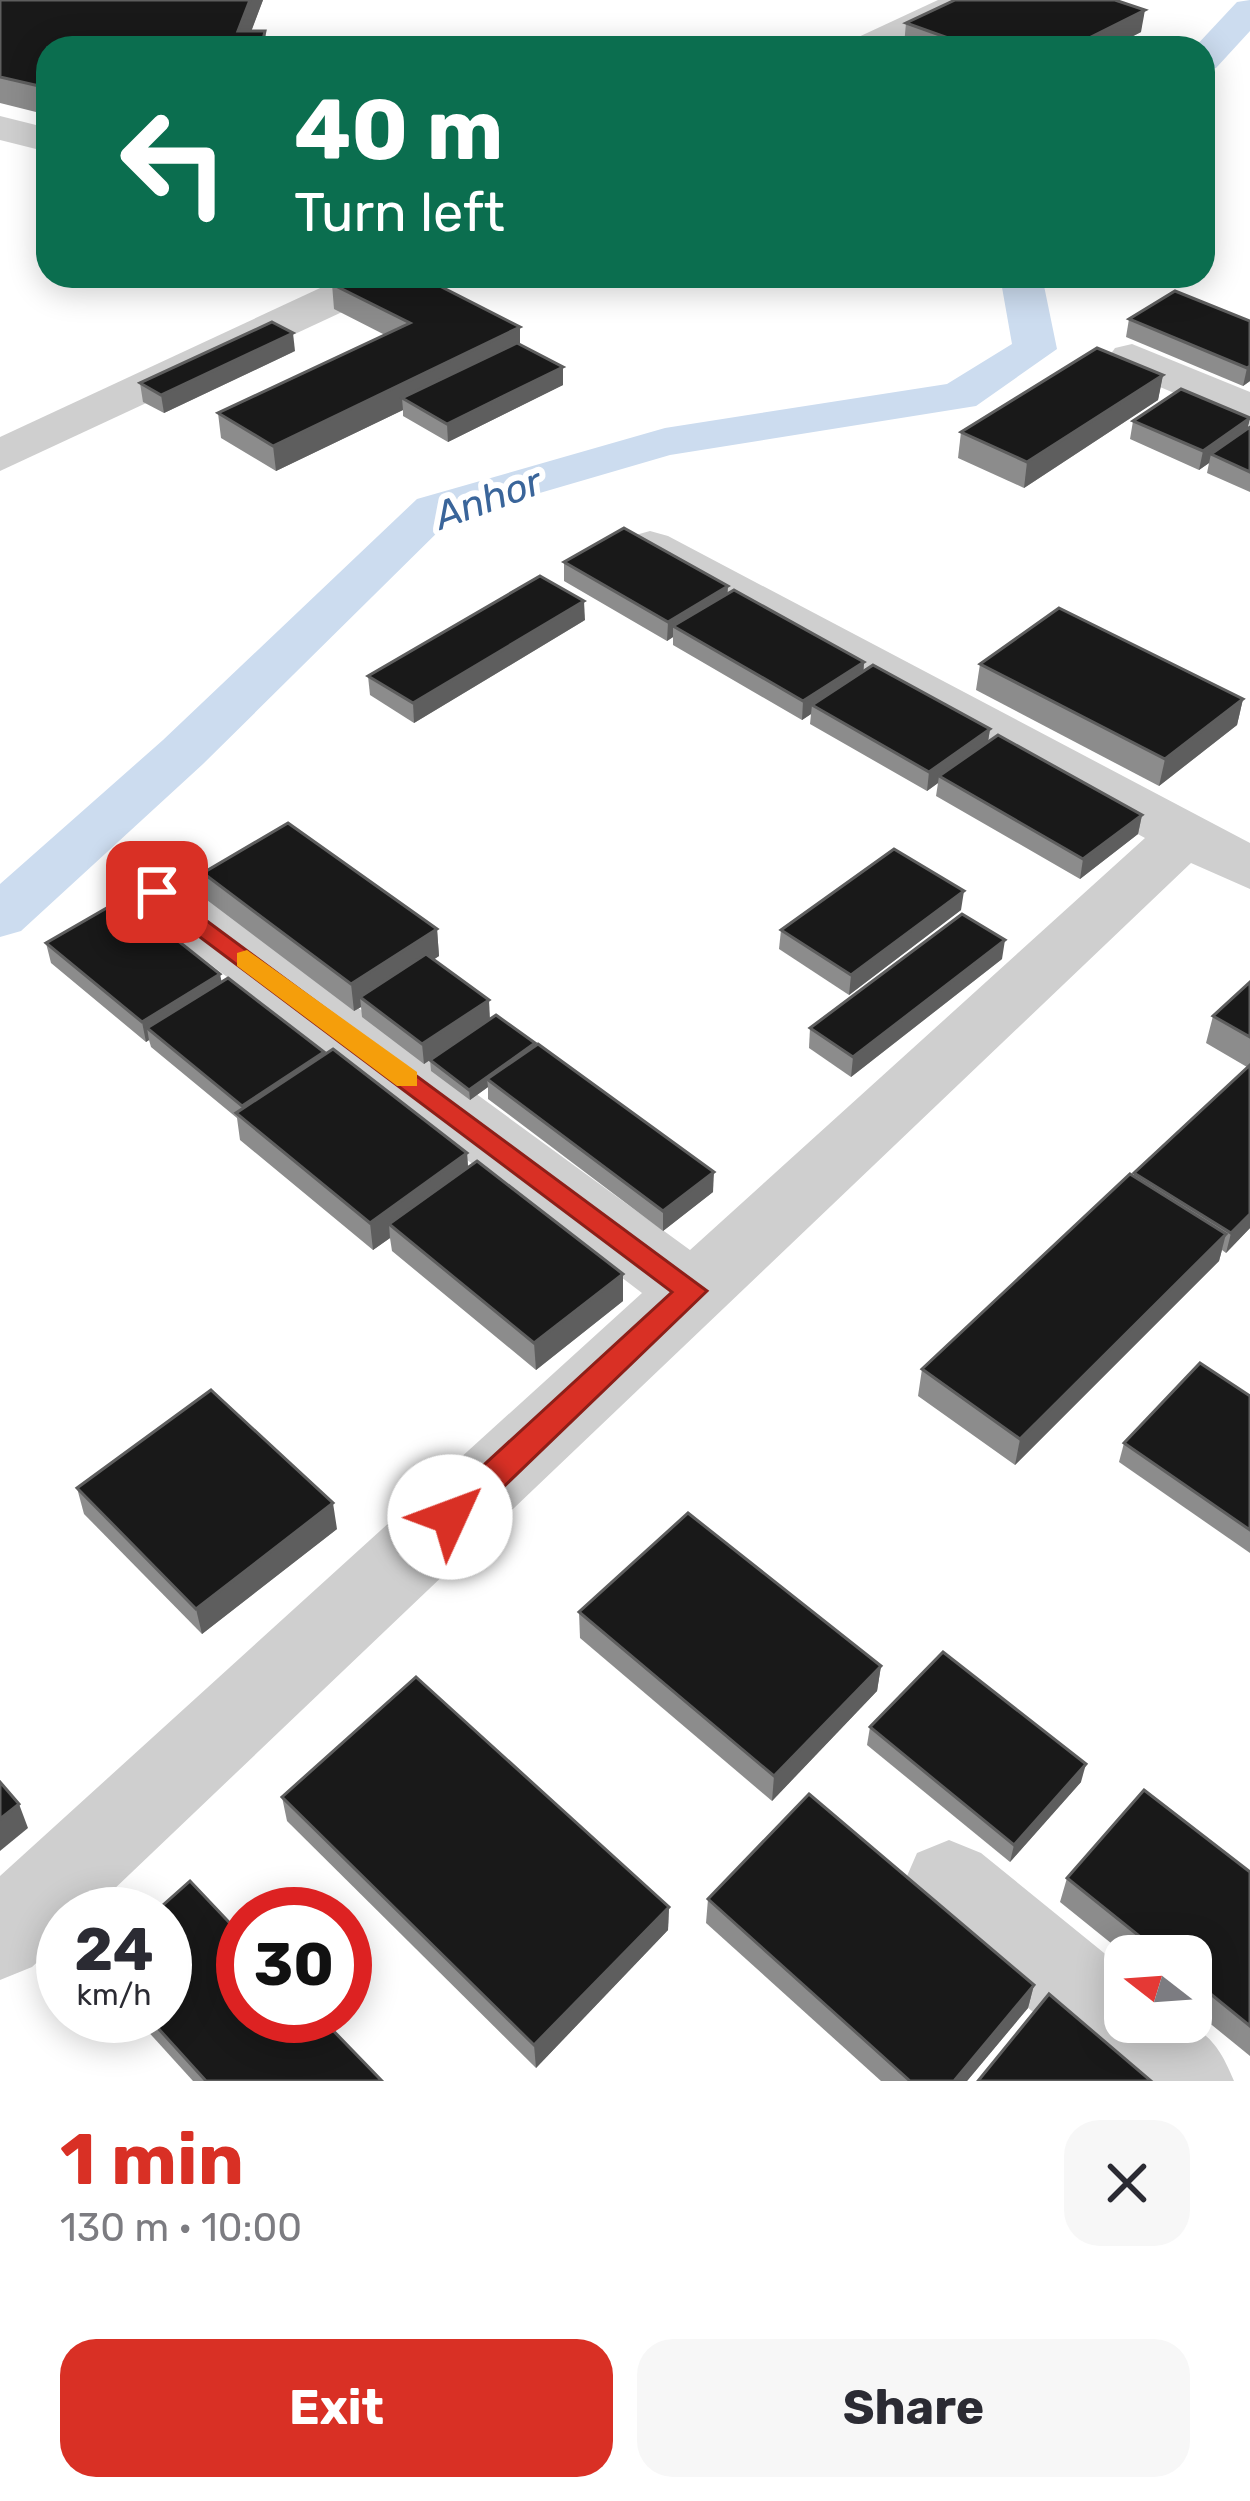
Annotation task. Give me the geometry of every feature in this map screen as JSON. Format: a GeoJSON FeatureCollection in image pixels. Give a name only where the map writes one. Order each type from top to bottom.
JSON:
{"type":"FeatureCollection","features":[{"type":"Feature","properties":{"kind":"street"},"geometry":{"type":"LineString","coordinates":[[892,36],[968,0]]}},
{"type":"Feature","properties":{"kind":"street"},"geometry":{"type":"LineString","coordinates":[[0,128],[36,137]]}},
{"type":"Feature","properties":{"kind":"street"},"geometry":{"type":"LineString","coordinates":[[0,456],[357,288]]}},
{"type":"Feature","properties":{"kind":"street"},"geometry":{"type":"LineString","coordinates":[[1132,358],[1250,410]]}},
{"type":"Feature","properties":{"kind":"street"},"geometry":{"type":"LineString","coordinates":[[647,546],[1250,868]]}},
{"type":"Feature","properties":{"kind":"street"},"geometry":{"type":"LineString","coordinates":[[0,1936],[1184,835]]}},
{"type":"Feature","properties":{"kind":"street"},"geometry":{"type":"LineString","coordinates":[[157,892],[692,1291]]}},
{"type":"Feature","properties":{"kind":"street"},"geometry":{"type":"LineString","coordinates":[[950,1883],[1187,2081]]}},
{"type":"Feature","properties":{"kind":"building"},"geometry":{"type":"Polygon","coordinates":[[[0,0],[250,0],[238,31],[265,31],[264,36],[36,36],[36,85],[0,77],[0,0]]]}},
{"type":"Feature","properties":{"kind":"building"},"geometry":{"type":"Polygon","coordinates":[[[955,0],[1115,0],[1145,10],[1093,36],[942,36],[906,23],[955,0]]]}},
{"type":"Feature","properties":{"kind":"building"},"geometry":{"type":"Polygon","coordinates":[[[340,288],[444,288],[520,327],[273,446],[218,413],[410,323],[340,288]]]}},
{"type":"Feature","properties":{"kind":"building"},"geometry":{"type":"Polygon","coordinates":[[[1175,291],[1250,321],[1250,366],[1129,319],[1175,291]]]}},
{"type":"Feature","properties":{"kind":"building"},"geometry":{"type":"Polygon","coordinates":[[[272,322],[293,333],[161,395],[140,383],[272,322]]]}},
{"type":"Feature","properties":{"kind":"building"},"geometry":{"type":"Polygon","coordinates":[[[517,343],[563,367],[447,424],[402,398],[517,343]]]}},
{"type":"Feature","properties":{"kind":"building"},"geometry":{"type":"Polygon","coordinates":[[[1097,348],[1163,375],[1027,462],[961,432],[1097,348]]]}},
{"type":"Feature","properties":{"kind":"building"},"geometry":{"type":"Polygon","coordinates":[[[1181,389],[1250,418],[1203,451],[1133,421],[1181,389]]]}},
{"type":"Feature","properties":{"kind":"building"},"geometry":{"type":"Polygon","coordinates":[[[1250,427],[1250,472],[1211,454],[1250,427]]]}},
{"type":"Feature","properties":{"kind":"building"},"geometry":{"type":"Polygon","coordinates":[[[624,528],[728,586],[668,622],[564,562],[624,528]]]}},
{"type":"Feature","properties":{"kind":"building"},"geometry":{"type":"Polygon","coordinates":[[[540,576],[584,601],[413,703],[368,676],[540,576]]]}},
{"type":"Feature","properties":{"kind":"building"},"geometry":{"type":"Polygon","coordinates":[[[734,590],[864,662],[803,701],[673,626],[734,590]]]}},
{"type":"Feature","properties":{"kind":"building"},"geometry":{"type":"Polygon","coordinates":[[[1059,608],[1243,699],[1165,759],[980,664],[1059,608]]]}},
{"type":"Feature","properties":{"kind":"building"},"geometry":{"type":"Polygon","coordinates":[[[873,665],[990,729],[929,772],[812,705],[873,665]]]}},
{"type":"Feature","properties":{"kind":"building"},"geometry":{"type":"Polygon","coordinates":[[[998,735],[1142,815],[1083,859],[939,776],[998,735]]]}},
{"type":"Feature","properties":{"kind":"building"},"geometry":{"type":"Polygon","coordinates":[[[288,823],[437,929],[351,984],[203,873],[288,823]]]}},
{"type":"Feature","properties":{"kind":"building"},"geometry":{"type":"Polygon","coordinates":[[[894,849],[964,891],[851,975],[781,930],[894,849]]]}},
{"type":"Feature","properties":{"kind":"building"},"geometry":{"type":"Polygon","coordinates":[[[124,898],[220,974],[142,1022],[46,943],[124,898]]]}},
{"type":"Feature","properties":{"kind":"building"},"geometry":{"type":"Polygon","coordinates":[[[962,914],[1005,940],[853,1057],[810,1028],[962,914]]]}},
{"type":"Feature","properties":{"kind":"building"},"geometry":{"type":"Polygon","coordinates":[[[426,954],[489,1000],[422,1044],[360,997],[426,954]]]}},
{"type":"Feature","properties":{"kind":"building"},"geometry":{"type":"Polygon","coordinates":[[[228,978],[324,1052],[242,1106],[147,1028],[228,978]]]}},
{"type":"Feature","properties":{"kind":"building"},"geometry":{"type":"Polygon","coordinates":[[[1250,982],[1250,1037],[1213,1016],[1250,982]]]}},
{"type":"Feature","properties":{"kind":"building"},"geometry":{"type":"Polygon","coordinates":[[[496,1015],[535,1043],[469,1090],[430,1060],[496,1015]]]}},
{"type":"Feature","properties":{"kind":"building"},"geometry":{"type":"Polygon","coordinates":[[[538,1044],[714,1172],[663,1211],[487,1079],[538,1044]]]}},
{"type":"Feature","properties":{"kind":"building"},"geometry":{"type":"Polygon","coordinates":[[[333,1049],[467,1153],[370,1223],[236,1113],[333,1049]]]}},
{"type":"Feature","properties":{"kind":"building"},"geometry":{"type":"Polygon","coordinates":[[[1250,1065],[1250,1214],[1231,1233],[1134,1173],[1250,1065]]]}},
{"type":"Feature","properties":{"kind":"building"},"geometry":{"type":"Polygon","coordinates":[[[477,1161],[623,1274],[534,1343],[389,1224],[477,1161]]]}},
{"type":"Feature","properties":{"kind":"building"},"geometry":{"type":"Polygon","coordinates":[[[1130,1174],[1226,1234],[1020,1439],[922,1369],[1130,1174]]]}},
{"type":"Feature","properties":{"kind":"building"},"geometry":{"type":"Polygon","coordinates":[[[1200,1363],[1250,1396],[1250,1530],[1124,1443],[1200,1363]]]}},
{"type":"Feature","properties":{"kind":"building"},"geometry":{"type":"Polygon","coordinates":[[[211,1390],[333,1503],[196,1609],[77,1488],[211,1390]]]}},
{"type":"Feature","properties":{"kind":"building"},"geometry":{"type":"Polygon","coordinates":[[[688,1513],[881,1666],[774,1776],[579,1612],[688,1513]]]}},
{"type":"Feature","properties":{"kind":"building"},"geometry":{"type":"Polygon","coordinates":[[[943,1652],[1086,1764],[1014,1845],[870,1727],[943,1652]]]}},
{"type":"Feature","properties":{"kind":"building"},"geometry":{"type":"Polygon","coordinates":[[[416,1677],[669,1907],[534,2045],[282,1797],[416,1677]]]}},
{"type":"Feature","properties":{"kind":"building"},"geometry":{"type":"Polygon","coordinates":[[[0,1782],[19,1804],[0,1819],[0,1782]]]}},
{"type":"Feature","properties":{"kind":"building"},"geometry":{"type":"Polygon","coordinates":[[[1144,1790],[1250,1872],[1250,2026],[1212,1995],[1212,1935],[1138,1935],[1067,1878],[1144,1790]]]}},
{"type":"Feature","properties":{"kind":"building"},"geometry":{"type":"Polygon","coordinates":[[[809,1794],[1034,1985],[954,2081],[910,2081],[708,1899],[809,1794]]]}},
{"type":"Feature","properties":{"kind":"building"},"geometry":{"type":"Polygon","coordinates":[[[190,1881],[216,1908],[216,2043],[345,2043],[382,2081],[206,2081],[172,2043],[192,2043],[192,1887],[183,1887],[190,1881]]]}},
{"type":"Feature","properties":{"kind":"building"},"geometry":{"type":"Polygon","coordinates":[[[1049,1994],[1151,2081],[978,2081],[1049,1994]]]}},
{"type":"Feature","properties":{"kind":"waterway","name":"Anhor"},"geometry":{"type":"LineString","coordinates":[[1215,47],[1250,10]]}},
{"type":"Feature","properties":{"kind":"waterway","name":"Anhor"},"geometry":{"type":"LineString","coordinates":[[0,917],[183,752],[434,509],[665,442],[960,396],[1035,349],[1023,288]]}},
{"type":"Feature","properties":{"kind":"slow traffic"},"geometry":{"type":"LineString","coordinates":[[247,959],[407,1079]]}},
{"type":"Feature","properties":{"kind":"route"},"geometry":{"type":"LineString","coordinates":[[157,892],[692,1291],[450,1517]]}}]}
